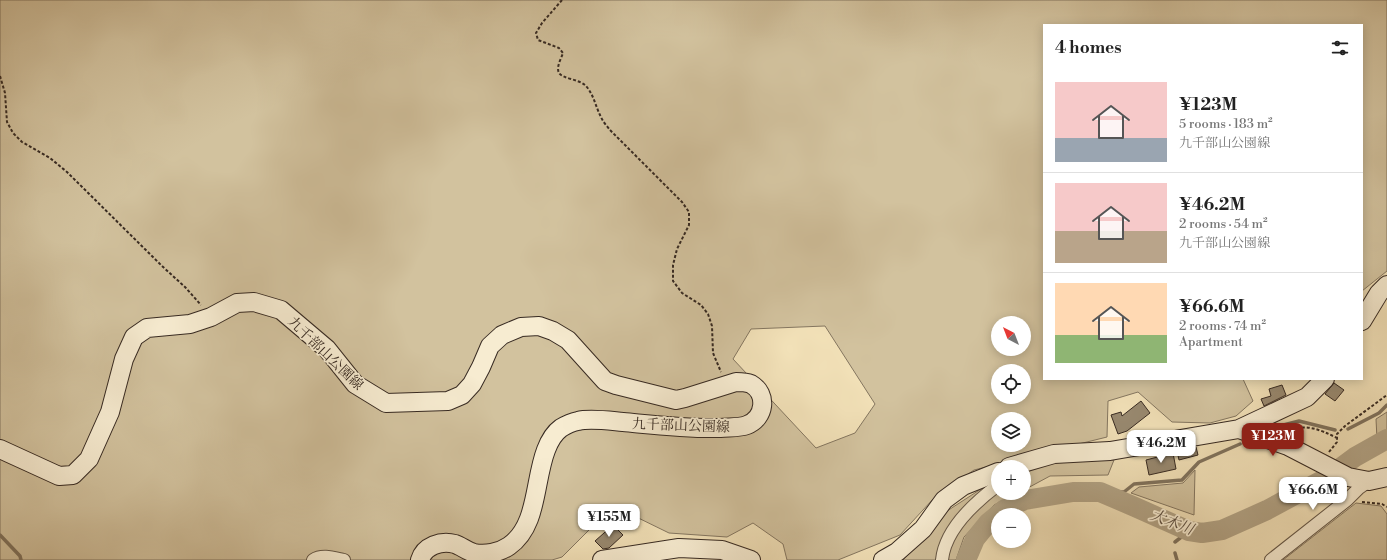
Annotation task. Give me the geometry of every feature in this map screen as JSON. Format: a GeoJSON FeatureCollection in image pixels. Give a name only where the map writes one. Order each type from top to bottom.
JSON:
{"type":"FeatureCollection","features":[{"type":"Feature","properties":{"kind":"main road"},"geometry":{"type":"LineString","coordinates":[[1363,319],[1379,293],[1387,285]]}},
{"type":"Feature","properties":{"kind":"main road","name":"九千部山公園線"},"geometry":{"type":"LineString","coordinates":[[0,448],[59,476],[74,475],[89,459],[110,412],[124,359],[134,337],[147,328],[190,324],[211,317],[237,303],[254,302],[281,310],[327,349],[355,384],[386,403],[448,401],[462,395],[472,384],[490,346],[502,335],[521,327],[539,326],[553,331],[568,340],[605,380],[616,385],[676,400],[736,382],[750,384],[758,391],[762,401],[762,408],[759,415],[748,425],[713,428],[607,421],[578,421],[561,428],[550,440],[541,462],[528,522],[521,535],[508,547],[491,553],[473,552],[454,544],[441,543],[430,547],[421,556],[420,560]]}},
{"type":"Feature","properties":{"kind":"main road"},"geometry":{"type":"LineString","coordinates":[[1031,461],[1054,454],[1110,451],[1239,429],[1306,397],[1323,380]]}},
{"type":"Feature","properties":{"kind":"main road"},"geometry":{"type":"LineString","coordinates":[[1239,429],[1288,446],[1348,476],[1369,481],[1387,477]]}},
{"type":"Feature","properties":{"kind":"main road"},"geometry":{"type":"LineString","coordinates":[[883,560],[898,552],[923,528],[944,500],[962,486],[991,475]]}},
{"type":"Feature","properties":{"kind":"main road"},"geometry":{"type":"LineString","coordinates":[[602,560],[679,548],[722,550],[751,560]]}},
{"type":"Feature","properties":{"kind":"street"},"geometry":{"type":"LineString","coordinates":[[1271,560],[1369,481]]}},
{"type":"Feature","properties":{"kind":"street"},"geometry":{"type":"LineString","coordinates":[[942,560],[948,540],[966,512],[991,490]]}},
{"type":"Feature","properties":{"kind":"street"},"geometry":{"type":"LineString","coordinates":[[313,560],[317,557],[329,557],[344,560]]}},
{"type":"Feature","properties":{"kind":"path"},"geometry":{"type":"LineString","coordinates":[[562,0],[542,23],[536,33],[538,40],[559,48],[563,53],[558,66],[558,72],[562,76],[578,80],[587,87],[601,118],[610,130],[682,202],[689,212],[689,225],[677,249],[673,265],[673,281],[682,293],[701,306],[708,314],[712,326],[713,353],[726,385]]}},
{"type":"Feature","properties":{"kind":"path"},"geometry":{"type":"LineString","coordinates":[[0,76],[5,93],[7,122],[13,133],[22,142],[50,158],[67,172],[185,287],[211,317]]}},
{"type":"Feature","properties":{"kind":"path"},"geometry":{"type":"LineString","coordinates":[[1316,461],[1331,451],[1337,442],[1337,434],[1345,426],[1387,395]]}},
{"type":"Feature","properties":{"kind":"path"},"geometry":{"type":"LineString","coordinates":[[1272,441],[1278,433],[1298,427],[1310,427],[1337,438]]}},
{"type":"Feature","properties":{"kind":"path"},"geometry":{"type":"LineString","coordinates":[[1347,500],[1382,504],[1387,507]]}},
{"type":"Feature","properties":{"kind":"shaded area"},"geometry":{"type":"Polygon","coordinates":[[[0,0],[1387,0],[1387,271],[1363,290],[1363,24],[1043,24],[1043,380],[1243,380],[1253,401],[1236,416],[1210,423],[1172,422],[1138,392],[1108,401],[1107,437],[1014,460],[991,460],[991,466],[974,470],[934,498],[900,535],[838,560],[787,560],[783,544],[753,523],[727,537],[669,533],[622,510],[599,520],[562,557],[552,560],[0,560],[0,0]],[[825,326],[751,329],[733,359],[816,448],[855,433],[875,404],[825,326]]]}},
{"type":"Feature","properties":{"kind":"shaded area"},"geometry":{"type":"Polygon","coordinates":[[[1387,412],[1387,447],[1377,439],[1376,419],[1387,412]]]}},
{"type":"Feature","properties":{"kind":"shaded area"},"geometry":{"type":"Polygon","coordinates":[[[1114,460],[1108,475],[1050,476],[1031,486],[1031,469],[1058,461],[1114,460]]]}},
{"type":"Feature","properties":{"kind":"shaded area"},"geometry":{"type":"Polygon","coordinates":[[[1195,470],[1194,515],[1131,493],[1139,487],[1183,483],[1195,470]]]}},
{"type":"Feature","properties":{"kind":"shaded area"},"geometry":{"type":"Polygon","coordinates":[[[991,483],[991,500],[1004,500],[994,505],[964,537],[956,560],[903,560],[947,511],[991,483]]]}},
{"type":"Feature","properties":{"kind":"shaded area"},"geometry":{"type":"Polygon","coordinates":[[[1356,503],[1381,506],[1387,514],[1387,560],[1283,560],[1356,503]]]}},
{"type":"Feature","properties":{"kind":"building"},"geometry":{"type":"Polygon","coordinates":[[[1334,383],[1344,390],[1335,401],[1325,394],[1334,383]]]}},
{"type":"Feature","properties":{"kind":"building"},"geometry":{"type":"Polygon","coordinates":[[[1282,385],[1286,395],[1264,406],[1261,399],[1271,396],[1269,389],[1282,385]]]}},
{"type":"Feature","properties":{"kind":"building"},"geometry":{"type":"Polygon","coordinates":[[[1141,401],[1150,413],[1127,431],[1118,434],[1111,415],[1121,412],[1122,416],[1141,401]]]}},
{"type":"Feature","properties":{"kind":"building"},"geometry":{"type":"Polygon","coordinates":[[[1196,447],[1198,455],[1179,460],[1177,451],[1196,447]]]}},
{"type":"Feature","properties":{"kind":"building"},"geometry":{"type":"Polygon","coordinates":[[[1173,453],[1176,469],[1149,475],[1146,460],[1173,453]]]}},
{"type":"Feature","properties":{"kind":"building"},"geometry":{"type":"Polygon","coordinates":[[[613,525],[623,535],[609,548],[603,549],[595,541],[613,525]]]}},
{"type":"Feature","properties":{"kind":"waterway"},"geometry":{"type":"LineString","coordinates":[[1348,429],[1379,413],[1387,405]]}},
{"type":"Feature","properties":{"kind":"waterway"},"geometry":{"type":"LineString","coordinates":[[1272,428],[1299,421],[1335,430]]}},
{"type":"Feature","properties":{"kind":"waterway","name":"大木川"},"geometry":{"type":"LineString","coordinates":[[966,560],[975,539],[988,523],[1005,509],[1025,500],[1073,492],[1100,492],[1189,531],[1202,533],[1222,530],[1267,510],[1328,477],[1355,457],[1387,439]]}},
{"type":"Feature","properties":{"kind":"waterway"},"geometry":{"type":"LineString","coordinates":[[1100,492],[1124,492],[1134,484],[1182,480],[1199,462],[1240,444]]}},
{"type":"Feature","properties":{"kind":"waterway"},"geometry":{"type":"LineString","coordinates":[[1175,542],[1189,531]]}},
{"type":"Feature","properties":{"kind":"waterway"},"geometry":{"type":"LineString","coordinates":[[0,535],[20,556],[21,560]]}},
{"type":"Feature","properties":{"kind":"waterway"},"geometry":{"type":"LineString","coordinates":[[1175,553],[1177,560]]}}]}
